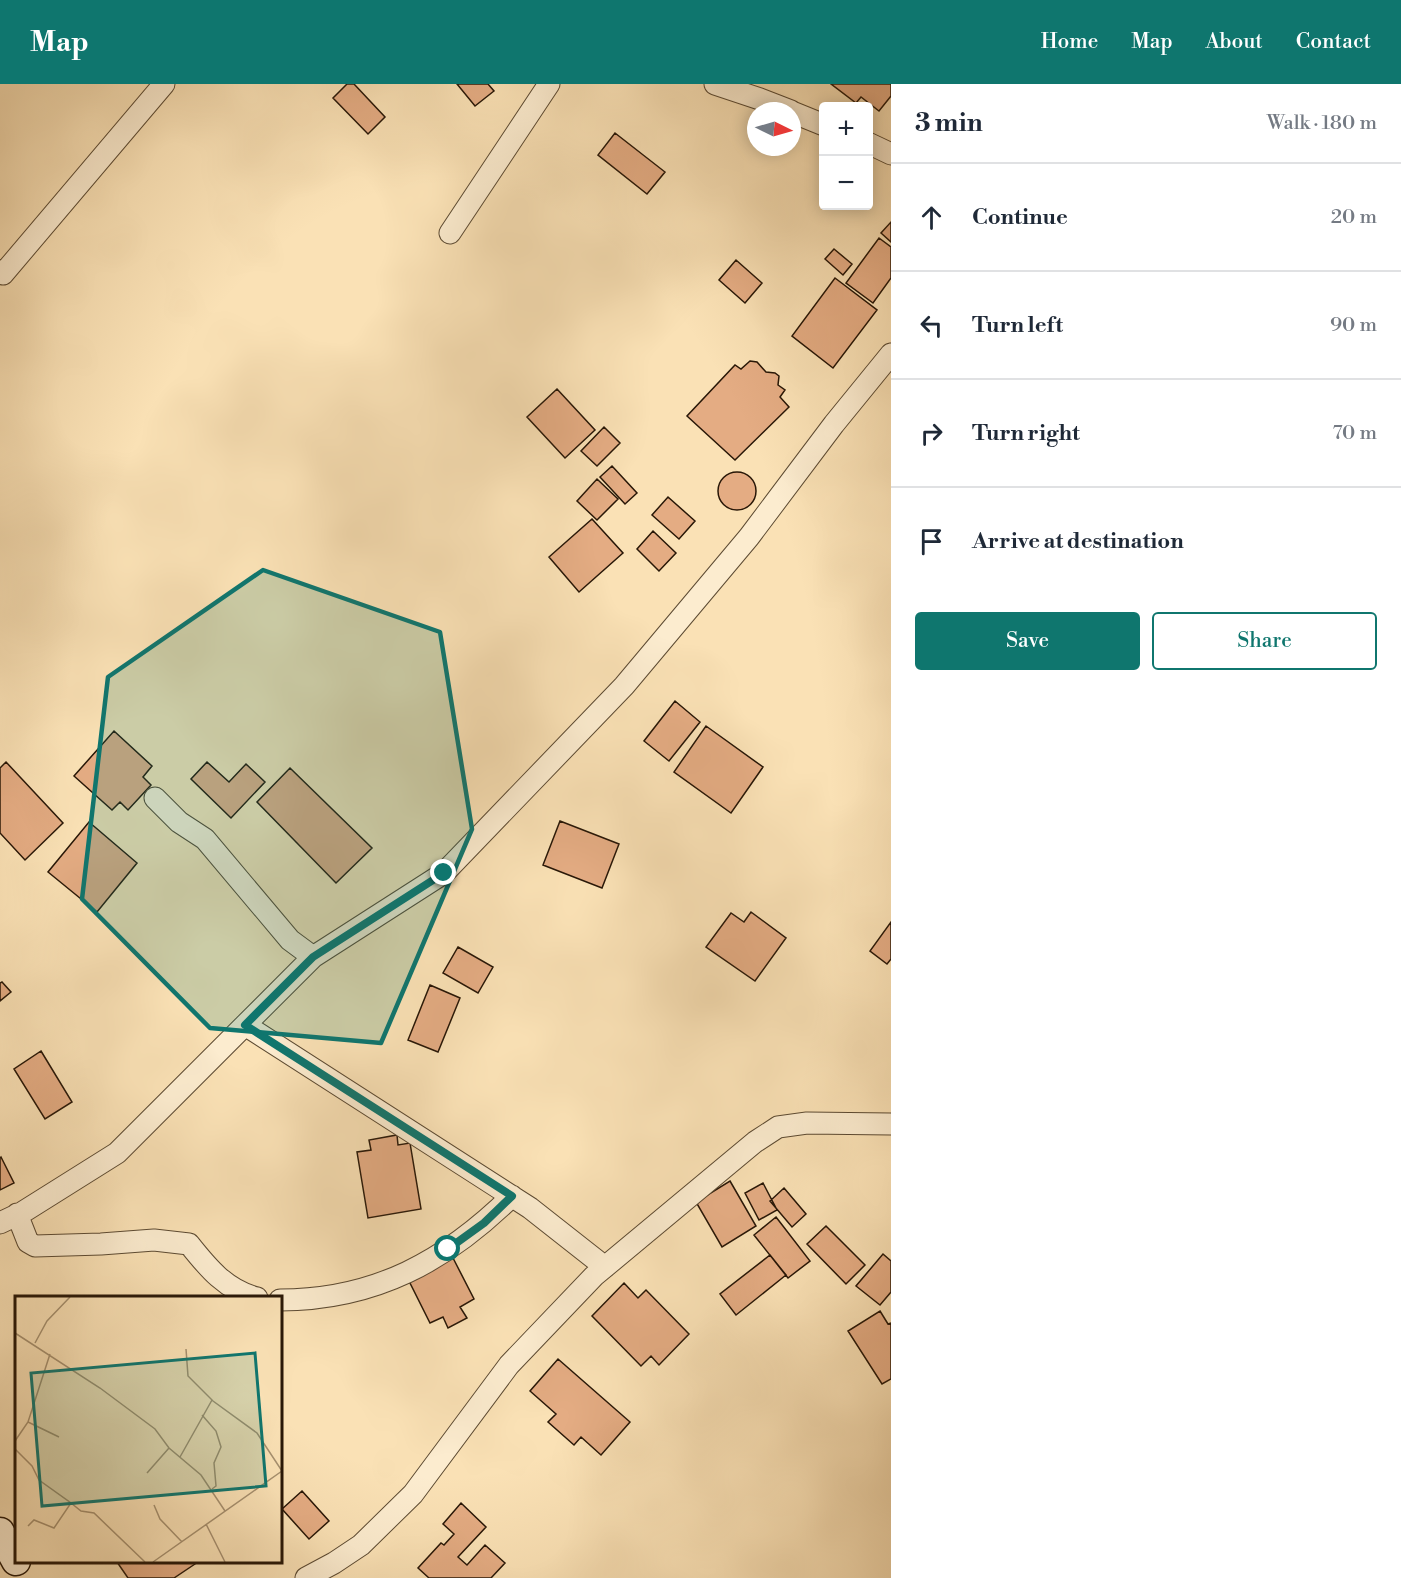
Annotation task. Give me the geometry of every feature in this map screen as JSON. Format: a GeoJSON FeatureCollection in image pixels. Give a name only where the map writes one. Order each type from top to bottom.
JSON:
{"type":"FeatureCollection","features":[{"type":"Feature","properties":{"kind":"main road"},"geometry":{"type":"LineString","coordinates":[[0,1532],[15,1558]]}},
{"type":"Feature","properties":{"kind":"main road"},"geometry":{"type":"LineString","coordinates":[[18,1563],[26,1578]]}},
{"type":"Feature","properties":{"kind":"street"},"geometry":{"type":"LineString","coordinates":[[1,274],[164,84]]}},
{"type":"Feature","properties":{"kind":"street"},"geometry":{"type":"LineString","coordinates":[[450,233],[549,84]]}},
{"type":"Feature","properties":{"kind":"street"},"geometry":{"type":"LineString","coordinates":[[715,84],[768,102]]}},
{"type":"Feature","properties":{"kind":"street"},"geometry":{"type":"LineString","coordinates":[[801,115],[819,122]]}},
{"type":"Feature","properties":{"kind":"street"},"geometry":{"type":"LineString","coordinates":[[873,145],[891,154]]}},
{"type":"Feature","properties":{"kind":"street"},"geometry":{"type":"LineString","coordinates":[[251,1296],[235,1291],[220,1279],[189,1244],[154,1240],[35,1246],[28,1242],[9,1219],[117,1153],[313,957],[444,873],[608,703],[749,537],[834,424],[891,354]]}},
{"type":"Feature","properties":{"kind":"street"},"geometry":{"type":"LineString","coordinates":[[155,798],[178,822],[205,839],[290,940],[313,957]]}},
{"type":"Feature","properties":{"kind":"street"},"geometry":{"type":"LineString","coordinates":[[245,1025],[512,1196],[605,1267]]}},
{"type":"Feature","properties":{"kind":"street"},"geometry":{"type":"LineString","coordinates":[[306,1578],[361,1545],[412,1494],[508,1365],[605,1267],[756,1142],[778,1127],[807,1123],[891,1124]]}},
{"type":"Feature","properties":{"kind":"street"},"geometry":{"type":"LineString","coordinates":[[282,1300],[316,1299],[347,1294],[396,1278],[431,1259],[484,1223],[512,1196]]}},
{"type":"Feature","properties":{"kind":"highlighted area"},"geometry":{"type":"Polygon","coordinates":[[[263,570],[440,632],[472,829],[381,1043],[210,1028],[82,899],[108,677],[263,570]]]}},
{"type":"Feature","properties":{"kind":"building"},"geometry":{"type":"Polygon","coordinates":[[[347,84],[354,84],[385,117],[368,134],[333,98],[347,84]]]}},
{"type":"Feature","properties":{"kind":"building"},"geometry":{"type":"Polygon","coordinates":[[[457,84],[488,84],[494,91],[475,106],[457,84]]]}},
{"type":"Feature","properties":{"kind":"building"},"geometry":{"type":"Polygon","coordinates":[[[831,84],[891,84],[891,96],[879,111],[873,106],[873,102],[867,102],[861,97],[855,102],[831,84]]]}},
{"type":"Feature","properties":{"kind":"building"},"geometry":{"type":"Polygon","coordinates":[[[615,133],[665,172],[647,194],[598,155],[615,133]]]}},
{"type":"Feature","properties":{"kind":"building"},"geometry":{"type":"Polygon","coordinates":[[[891,222],[891,242],[881,233],[891,222]]]}},
{"type":"Feature","properties":{"kind":"building"},"geometry":{"type":"Polygon","coordinates":[[[879,238],[891,247],[891,278],[873,303],[846,283],[879,238]]]}},
{"type":"Feature","properties":{"kind":"building"},"geometry":{"type":"Polygon","coordinates":[[[834,249],[852,264],[843,275],[825,259],[834,249]]]}},
{"type":"Feature","properties":{"kind":"building"},"geometry":{"type":"Polygon","coordinates":[[[736,260],[762,283],[745,303],[719,280],[736,260]]]}},
{"type":"Feature","properties":{"kind":"building"},"geometry":{"type":"Polygon","coordinates":[[[835,278],[877,310],[833,368],[792,336],[835,278]]]}},
{"type":"Feature","properties":{"kind":"building"},"geometry":{"type":"Polygon","coordinates":[[[750,361],[757,362],[766,372],[779,376],[778,385],[785,390],[780,397],[789,407],[735,460],[687,416],[735,365],[741,369],[750,361]]]}},
{"type":"Feature","properties":{"kind":"building"},"geometry":{"type":"Polygon","coordinates":[[[557,389],[595,430],[565,458],[527,417],[557,389]]]}},
{"type":"Feature","properties":{"kind":"building"},"geometry":{"type":"Polygon","coordinates":[[[604,427],[620,443],[597,466],[581,451],[604,427]]]}},
{"type":"Feature","properties":{"kind":"building"},"geometry":{"type":"Polygon","coordinates":[[[612,466],[637,493],[625,504],[600,477],[612,466]]]}},
{"type":"Feature","properties":{"kind":"building"},"geometry":{"type":"Polygon","coordinates":[[[737,472],[750,478],[756,491],[750,504],[737,510],[724,504],[718,491],[724,478],[737,472]]]}},
{"type":"Feature","properties":{"kind":"building"},"geometry":{"type":"Polygon","coordinates":[[[597,479],[618,499],[597,520],[577,501],[597,479]]]}},
{"type":"Feature","properties":{"kind":"building"},"geometry":{"type":"Polygon","coordinates":[[[668,497],[695,521],[679,539],[652,515],[668,497]]]}},
{"type":"Feature","properties":{"kind":"building"},"geometry":{"type":"Polygon","coordinates":[[[592,519],[623,553],[579,592],[549,557],[592,519]]]}},
{"type":"Feature","properties":{"kind":"building"},"geometry":{"type":"Polygon","coordinates":[[[653,531],[676,553],[659,571],[637,549],[653,531]]]}},
{"type":"Feature","properties":{"kind":"building"},"geometry":{"type":"Polygon","coordinates":[[[675,701],[700,722],[669,761],[644,741],[675,701]]]}},
{"type":"Feature","properties":{"kind":"building"},"geometry":{"type":"Polygon","coordinates":[[[706,726],[763,767],[731,813],[674,772],[706,726]]]}},
{"type":"Feature","properties":{"kind":"building"},"geometry":{"type":"Polygon","coordinates":[[[114,731],[152,766],[143,777],[151,785],[128,810],[120,802],[112,810],[74,776],[114,731]]]}},
{"type":"Feature","properties":{"kind":"building"},"geometry":{"type":"Polygon","coordinates":[[[6,762],[63,823],[25,860],[0,833],[0,768],[6,762]]]}},
{"type":"Feature","properties":{"kind":"building"},"geometry":{"type":"Polygon","coordinates":[[[207,762],[229,782],[246,764],[265,782],[231,818],[191,779],[207,762]]]}},
{"type":"Feature","properties":{"kind":"building"},"geometry":{"type":"Polygon","coordinates":[[[290,768],[372,848],[336,883],[257,802],[290,768]]]}},
{"type":"Feature","properties":{"kind":"building"},"geometry":{"type":"Polygon","coordinates":[[[560,821],[619,844],[602,888],[543,865],[560,821]]]}},
{"type":"Feature","properties":{"kind":"building"},"geometry":{"type":"Polygon","coordinates":[[[89,822],[137,863],[97,912],[48,872],[89,822]]]}},
{"type":"Feature","properties":{"kind":"building"},"geometry":{"type":"Polygon","coordinates":[[[751,912],[786,938],[755,981],[706,947],[731,913],[744,922],[751,912]]]}},
{"type":"Feature","properties":{"kind":"building"},"geometry":{"type":"Polygon","coordinates":[[[891,922],[891,959],[887,964],[870,951],[891,922]]]}},
{"type":"Feature","properties":{"kind":"building"},"geometry":{"type":"Polygon","coordinates":[[[458,947],[493,967],[478,993],[443,973],[458,947]]]}},
{"type":"Feature","properties":{"kind":"building"},"geometry":{"type":"Polygon","coordinates":[[[2,982],[11,992],[0,1001],[0,983],[2,982]]]}},
{"type":"Feature","properties":{"kind":"building"},"geometry":{"type":"Polygon","coordinates":[[[430,985],[460,998],[438,1052],[408,1040],[430,985]]]}},
{"type":"Feature","properties":{"kind":"building"},"geometry":{"type":"Polygon","coordinates":[[[41,1051],[72,1102],[45,1119],[14,1069],[41,1051]]]}},
{"type":"Feature","properties":{"kind":"building"},"geometry":{"type":"Polygon","coordinates":[[[397,1135],[398,1145],[410,1143],[421,1209],[368,1218],[357,1152],[371,1150],[369,1140],[397,1135]]]}},
{"type":"Feature","properties":{"kind":"building"},"geometry":{"type":"Polygon","coordinates":[[[0,1158],[14,1183],[0,1190],[0,1158]]]}},
{"type":"Feature","properties":{"kind":"building"},"geometry":{"type":"Polygon","coordinates":[[[730,1181],[756,1226],[722,1247],[696,1202],[730,1181]]]}},
{"type":"Feature","properties":{"kind":"building"},"geometry":{"type":"Polygon","coordinates":[[[763,1183],[777,1210],[759,1220],[745,1193],[763,1183]]]}},
{"type":"Feature","properties":{"kind":"building"},"geometry":{"type":"Polygon","coordinates":[[[784,1188],[806,1214],[792,1227],[770,1201],[784,1188]]]}},
{"type":"Feature","properties":{"kind":"building"},"geometry":{"type":"Polygon","coordinates":[[[776,1217],[810,1261],[788,1278],[754,1235],[776,1217]]]}},
{"type":"Feature","properties":{"kind":"building"},"geometry":{"type":"Polygon","coordinates":[[[826,1226],[865,1265],[846,1284],[807,1244],[826,1226]]]}},
{"type":"Feature","properties":{"kind":"building"},"geometry":{"type":"Polygon","coordinates":[[[883,1254],[891,1261],[891,1292],[880,1305],[856,1286],[883,1254]]]}},
{"type":"Feature","properties":{"kind":"building"},"geometry":{"type":"Polygon","coordinates":[[[770,1255],[786,1275],[736,1315],[720,1294],[770,1255]]]}},
{"type":"Feature","properties":{"kind":"building"},"geometry":{"type":"Polygon","coordinates":[[[452,1256],[474,1299],[460,1307],[467,1318],[448,1328],[443,1317],[430,1323],[408,1279],[452,1256]]]}},
{"type":"Feature","properties":{"kind":"building"},"geometry":{"type":"Polygon","coordinates":[[[624,1283],[638,1298],[646,1290],[689,1334],[659,1365],[651,1356],[641,1366],[592,1316],[624,1283]]]}},
{"type":"Feature","properties":{"kind":"building"},"geometry":{"type":"Polygon","coordinates":[[[880,1311],[888,1324],[891,1323],[891,1379],[882,1384],[848,1331],[880,1311]]]}},
{"type":"Feature","properties":{"kind":"building"},"geometry":{"type":"Polygon","coordinates":[[[558,1359],[630,1422],[601,1455],[581,1437],[574,1445],[548,1422],[556,1414],[530,1391],[558,1359]]]}},
{"type":"Feature","properties":{"kind":"building"},"geometry":{"type":"Polygon","coordinates":[[[302,1491],[329,1521],[309,1539],[282,1509],[302,1491]]]}},
{"type":"Feature","properties":{"kind":"building"},"geometry":{"type":"Polygon","coordinates":[[[461,1503],[486,1527],[458,1557],[467,1565],[485,1545],[505,1563],[491,1578],[429,1578],[418,1568],[441,1543],[444,1545],[454,1534],[443,1524],[461,1503]]]}},
{"type":"Feature","properties":{"kind":"building"},"geometry":{"type":"Polygon","coordinates":[[[118,1563],[195,1564],[174,1578],[128,1578],[118,1563]]]}},
{"type":"Feature","properties":{"kind":"route"},"geometry":{"type":"LineString","coordinates":[[444,873],[313,957],[245,1025],[512,1196],[484,1223],[448,1249]]}}]}
